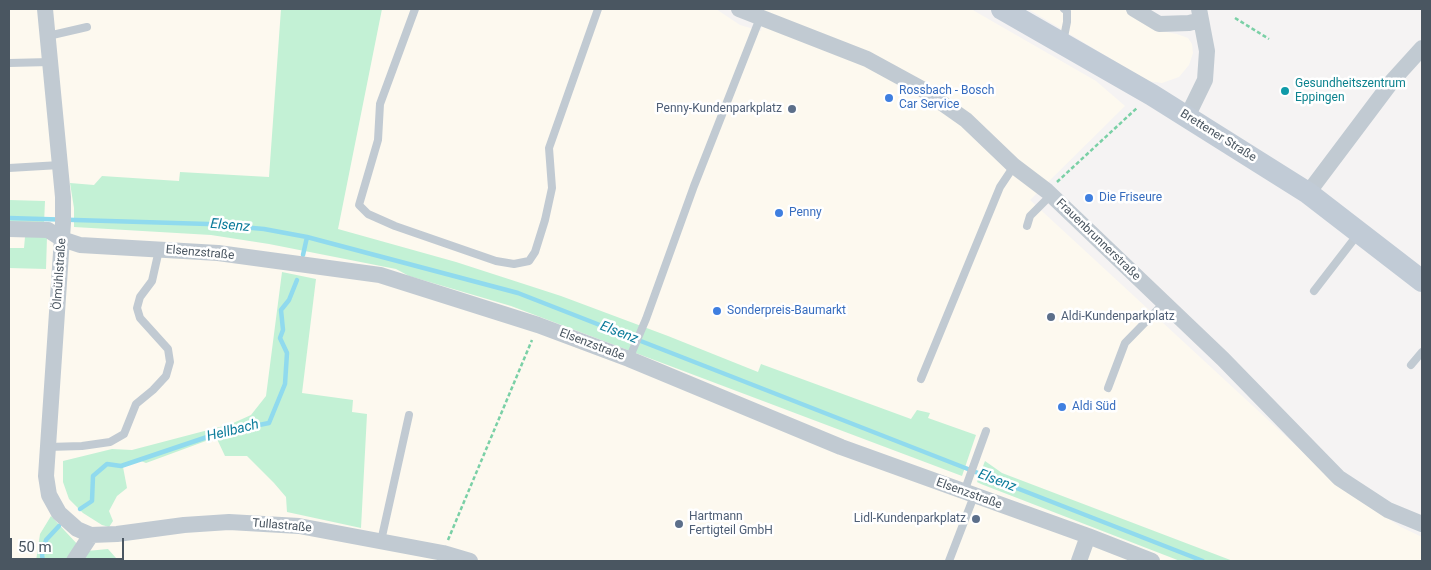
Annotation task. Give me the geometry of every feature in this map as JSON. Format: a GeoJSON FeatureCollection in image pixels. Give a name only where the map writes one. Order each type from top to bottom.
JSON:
{"type":"FeatureCollection","features":[{"type":"Feature","properties":{"kind":"street","name":"Ölmühlstraße"},"geometry":{"type":"LineString","coordinates":[[45,9],[63,197],[63,231],[46,476],[49,495],[59,513],[84,532]]}},
{"type":"Feature","properties":{"kind":"street","name":"Frauenbrunnerstraße"},"geometry":{"type":"LineString","coordinates":[[739,9],[867,60],[922,89],[966,120],[1014,166],[1049,193],[1223,359],[1339,478],[1388,510],[1422,524]]}},
{"type":"Feature","properties":{"kind":"street","name":"Brettener Straße"},"geometry":{"type":"LineString","coordinates":[[1002,9],[1187,116],[1308,193],[1422,282]]}},
{"type":"Feature","properties":{"kind":"street"},"geometry":{"type":"LineString","coordinates":[[1134,9],[1159,24],[1189,23],[1200,14]]}},
{"type":"Feature","properties":{"kind":"street"},"geometry":{"type":"LineString","coordinates":[[1187,116],[1205,80],[1206,51],[1200,14]]}},
{"type":"Feature","properties":{"kind":"street"},"geometry":{"type":"LineString","coordinates":[[1308,193],[1393,80],[1422,48]]}},
{"type":"Feature","properties":{"kind":"street","name":"Elsenzstraße"},"geometry":{"type":"LineString","coordinates":[[9,229],[63,231],[80,245],[218,253],[380,275],[538,325],[629,360],[841,447],[969,489],[1152,561]]}},
{"type":"Feature","properties":{"kind":"street","name":"Tullastraße"},"geometry":{"type":"LineString","coordinates":[[84,532],[117,534],[184,525],[229,522],[298,526],[443,553],[470,561]]}},
{"type":"Feature","properties":{"kind":"street"},"geometry":{"type":"LineString","coordinates":[[74,561],[84,532]]}},
{"type":"Feature","properties":{"kind":"street"},"geometry":{"type":"LineString","coordinates":[[1079,561],[1088,536]]}},
{"type":"Feature","properties":{"kind":"lane"},"geometry":{"type":"LineString","coordinates":[[415,9],[380,104],[378,140],[359,205],[368,214],[395,226],[496,261],[514,264],[529,261],[535,252],[546,220],[552,188],[549,148],[598,9]]}},
{"type":"Feature","properties":{"kind":"lane"},"geometry":{"type":"LineString","coordinates":[[1062,44],[1067,22],[1067,11],[1064,9]]}},
{"type":"Feature","properties":{"kind":"lane"},"geometry":{"type":"LineString","coordinates":[[629,360],[646,319],[694,186],[760,18]]}},
{"type":"Feature","properties":{"kind":"lane"},"geometry":{"type":"LineString","coordinates":[[48,36],[87,27]]}},
{"type":"Feature","properties":{"kind":"lane"},"geometry":{"type":"LineString","coordinates":[[9,63],[50,62]]}},
{"type":"Feature","properties":{"kind":"lane"},"geometry":{"type":"LineString","coordinates":[[9,168],[60,165]]}},
{"type":"Feature","properties":{"kind":"lane"},"geometry":{"type":"LineString","coordinates":[[921,379],[1000,187],[1014,166]]}},
{"type":"Feature","properties":{"kind":"lane"},"geometry":{"type":"LineString","coordinates":[[1027,226],[1030,216],[1049,193]]}},
{"type":"Feature","properties":{"kind":"lane"},"geometry":{"type":"LineString","coordinates":[[1314,291],[1359,233]]}},
{"type":"Feature","properties":{"kind":"lane"},"geometry":{"type":"LineString","coordinates":[[47,447],[82,446],[110,442],[124,434],[136,404],[166,376],[170,362],[168,349],[140,318],[137,308],[140,297],[152,281],[159,250]]}},
{"type":"Feature","properties":{"kind":"lane"},"geometry":{"type":"LineString","coordinates":[[1108,388],[1125,342],[1164,303]]}},
{"type":"Feature","properties":{"kind":"lane"},"geometry":{"type":"LineString","coordinates":[[1411,365],[1422,352]]}},
{"type":"Feature","properties":{"kind":"lane"},"geometry":{"type":"LineString","coordinates":[[381,541],[409,415]]}},
{"type":"Feature","properties":{"kind":"lane"},"geometry":{"type":"LineString","coordinates":[[950,561],[976,457],[986,431]]}},
{"type":"Feature","properties":{"kind":"path"},"geometry":{"type":"LineString","coordinates":[[1235,18],[1269,39]]}},
{"type":"Feature","properties":{"kind":"path"},"geometry":{"type":"LineString","coordinates":[[1049,193],[1152,95]]}},
{"type":"Feature","properties":{"kind":"path"},"geometry":{"type":"LineString","coordinates":[[443,553],[538,325]]}},
{"type":"Feature","properties":{"kind":"shaded area"},"geometry":{"type":"Polygon","coordinates":[[[9,9],[716,9],[740,25],[761,31],[765,9],[971,9],[1096,81],[1125,106],[1030,200],[1345,491],[1401,527],[1422,537],[1422,561],[9,561],[9,9]]]}},
{"type":"Feature","properties":{"kind":"shaded area"},"geometry":{"type":"Polygon","coordinates":[[[1028,9],[1129,9],[1156,30],[1188,38],[1192,44],[1193,53],[1189,65],[1179,77],[1162,83],[1148,81],[1028,9]]]}},
{"type":"Feature","properties":{"kind":"green space"},"geometry":{"type":"Polygon","coordinates":[[[281,9],[382,9],[338,229],[456,262],[561,296],[758,372],[761,364],[911,419],[917,410],[930,413],[928,418],[976,435],[962,476],[511,306],[409,276],[396,269],[269,244],[211,235],[74,227],[74,208],[70,183],[94,185],[102,176],[179,181],[180,172],[269,177],[281,9]]]}},
{"type":"Feature","properties":{"kind":"green space"},"geometry":{"type":"Polygon","coordinates":[[[9,200],[45,201],[44,224],[9,223],[9,200]]]}},
{"type":"Feature","properties":{"kind":"green space"},"geometry":{"type":"Polygon","coordinates":[[[25,237],[47,237],[46,269],[9,268],[9,248],[24,248],[25,237]]]}},
{"type":"Feature","properties":{"kind":"green space"},"geometry":{"type":"Polygon","coordinates":[[[282,272],[316,279],[302,393],[353,400],[352,412],[367,414],[361,528],[287,512],[286,497],[274,483],[247,456],[225,456],[217,439],[214,438],[146,463],[141,461],[123,467],[127,488],[117,496],[109,511],[113,521],[109,527],[102,525],[83,513],[69,499],[63,482],[63,461],[112,449],[132,450],[231,424],[251,415],[266,396],[282,272]]]}},
{"type":"Feature","properties":{"kind":"green space"},"geometry":{"type":"Polygon","coordinates":[[[985,461],[1002,473],[1233,561],[1180,561],[981,484],[977,482],[985,461]]]}},
{"type":"Feature","properties":{"kind":"green space"},"geometry":{"type":"Polygon","coordinates":[[[51,516],[79,546],[65,561],[36,561],[40,534],[51,516]]]}},
{"type":"Feature","properties":{"kind":"green space"},"geometry":{"type":"Polygon","coordinates":[[[108,549],[117,561],[84,561],[87,551],[108,549]]]}},
{"type":"Feature","properties":{"kind":"waterway","name":"Elsenz"},"geometry":{"type":"LineString","coordinates":[[9,218],[208,224],[264,229],[307,237],[518,293],[1203,561]]}},
{"type":"Feature","properties":{"kind":"waterway","name":"Hellbach"},"geometry":{"type":"LineString","coordinates":[[303,255],[307,237]]}},
{"type":"Feature","properties":{"kind":"waterway","name":"Hellbach"},"geometry":{"type":"LineString","coordinates":[[80,509],[92,501],[93,476],[107,464],[121,466],[219,433],[269,423],[285,384],[287,353],[280,338],[283,330],[281,310],[289,300],[297,280]]}},
{"type":"Feature","properties":{"kind":"waterway","name":"Hellbach"},"geometry":{"type":"LineString","coordinates":[[43,561],[42,555],[46,540],[59,526]]}},
{"type":"Feature","properties":{"kind":"place","name":"Gesundheitszentrum Eppingen"},"geometry":{"type":"Point","coordinates":[1285,91]}},
{"type":"Feature","properties":{"kind":"place","name":"Rossbach - Bosch Car Service"},"geometry":{"type":"Point","coordinates":[889,98]}},
{"type":"Feature","properties":{"kind":"place","name":"Penny-Kundenparkplatz"},"geometry":{"type":"Point","coordinates":[792,109]}},
{"type":"Feature","properties":{"kind":"place","name":"Die Friseure"},"geometry":{"type":"Point","coordinates":[1089,198]}},
{"type":"Feature","properties":{"kind":"place","name":"Penny"},"geometry":{"type":"Point","coordinates":[779,213]}},
{"type":"Feature","properties":{"kind":"place","name":"Sonderpreis-Baumarkt"},"geometry":{"type":"Point","coordinates":[717,311]}},
{"type":"Feature","properties":{"kind":"place","name":"Aldi-Kundenparkplatz"},"geometry":{"type":"Point","coordinates":[1051,317]}},
{"type":"Feature","properties":{"kind":"place","name":"Aldi Süd"},"geometry":{"type":"Point","coordinates":[1062,407]}},
{"type":"Feature","properties":{"kind":"place","name":"Lidl-Kundenparkplatz"},"geometry":{"type":"Point","coordinates":[976,519]}},
{"type":"Feature","properties":{"kind":"place","name":"Hartmann Fertigteil GmbH"},"geometry":{"type":"Point","coordinates":[679,524]}}]}
